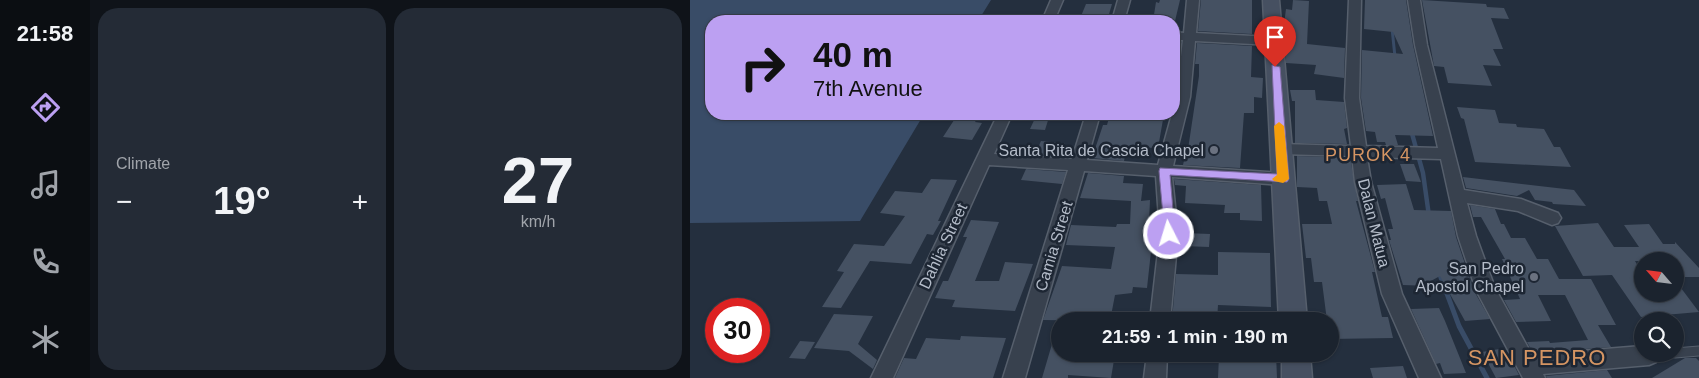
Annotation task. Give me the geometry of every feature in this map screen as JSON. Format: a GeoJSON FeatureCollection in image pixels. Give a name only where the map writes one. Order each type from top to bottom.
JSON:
{"type":"FeatureCollection","features":[{"type":"Feature","properties":{"kind":"main road"},"geometry":{"type":"LineString","coordinates":[[1271,0],[1292,312]]}},
{"type":"Feature","properties":{"kind":"main road"},"geometry":{"type":"LineString","coordinates":[[1296,362],[1297,378]]}},
{"type":"Feature","properties":{"kind":"street"},"geometry":{"type":"LineString","coordinates":[[1051,15],[1057,0]]}},
{"type":"Feature","properties":{"kind":"street"},"geometry":{"type":"LineString","coordinates":[[1120,15],[1124,0]]}},
{"type":"Feature","properties":{"kind":"street"},"geometry":{"type":"LineString","coordinates":[[1180,108],[1183,96],[1181,36],[1193,0]]}},
{"type":"Feature","properties":{"kind":"street","name":"Dalan Matua"},"geometry":{"type":"LineString","coordinates":[[1355,0],[1352,98],[1357,150],[1363,182],[1392,294],[1430,378]]}},
{"type":"Feature","properties":{"kind":"street"},"geometry":{"type":"LineString","coordinates":[[1414,0],[1439,154],[1457,195],[1467,236],[1486,290],[1530,372],[1634,357]]}},
{"type":"Feature","properties":{"kind":"street"},"geometry":{"type":"LineString","coordinates":[[1181,36],[1274,41]]}},
{"type":"Feature","properties":{"kind":"street","name":"Dahlia Street"},"geometry":{"type":"LineString","coordinates":[[882,378],[1002,120]]}},
{"type":"Feature","properties":{"kind":"street","name":"Camia Street"},"geometry":{"type":"LineString","coordinates":[[1014,378],[1091,120]]}},
{"type":"Feature","properties":{"kind":"street"},"geometry":{"type":"LineString","coordinates":[[1161,312],[1169,234],[1164,171],[1177,120]]}},
{"type":"Feature","properties":{"kind":"street"},"geometry":{"type":"LineString","coordinates":[[1281,149],[1439,154]]}},
{"type":"Feature","properties":{"kind":"street"},"geometry":{"type":"LineString","coordinates":[[984,159],[1283,179]]}},
{"type":"Feature","properties":{"kind":"street"},"geometry":{"type":"LineString","coordinates":[[1457,195],[1521,205],[1552,218]]}},
{"type":"Feature","properties":{"kind":"street"},"geometry":{"type":"LineString","coordinates":[[1154,378],[1156,362]]}},
{"type":"Feature","properties":{"kind":"lane"},"geometry":{"type":"LineString","coordinates":[[1684,352],[1699,351]]}},
{"type":"Feature","properties":{"kind":"water"},"geometry":{"type":"Polygon","coordinates":[[[690,0],[991,0],[982,15],[705,15],[705,120],[920,120],[860,221],[690,223],[690,0]]]}},
{"type":"Feature","properties":{"kind":"building"},"geometry":{"type":"Polygon","coordinates":[[[1160,0],[1180,0],[1176,15],[1154,15],[1156,2],[1159,3],[1160,0]]]}},
{"type":"Feature","properties":{"kind":"building"},"geometry":{"type":"Polygon","coordinates":[[[1201,0],[1252,0],[1252,34],[1198,31],[1201,0]]]}},
{"type":"Feature","properties":{"kind":"building"},"geometry":{"type":"Polygon","coordinates":[[[1293,0],[1309,1],[1307,44],[1345,48],[1344,78],[1314,74],[1316,65],[1286,63],[1287,24],[1284,24],[1286,9],[1292,10],[1293,0]]]}},
{"type":"Feature","properties":{"kind":"building"},"geometry":{"type":"Polygon","coordinates":[[[1365,0],[1406,0],[1413,45],[1433,136],[1395,135],[1398,145],[1386,145],[1385,142],[1377,142],[1375,132],[1366,131],[1361,98],[1362,50],[1403,54],[1393,32],[1364,29],[1365,0]]]}},
{"type":"Feature","properties":{"kind":"building"},"geometry":{"type":"Polygon","coordinates":[[[1422,0],[1486,4],[1487,7],[1504,8],[1509,19],[1491,18],[1503,49],[1493,49],[1501,66],[1483,65],[1492,86],[1448,83],[1444,67],[1434,66],[1422,0]]]}},
{"type":"Feature","properties":{"kind":"building"},"geometry":{"type":"Polygon","coordinates":[[[1086,4],[1112,4],[1109,15],[1081,15],[1086,4]]]}},
{"type":"Feature","properties":{"kind":"building"},"geometry":{"type":"Polygon","coordinates":[[[1197,43],[1252,46],[1251,77],[1263,78],[1262,98],[1254,97],[1254,113],[1244,113],[1240,168],[1183,165],[1185,156],[1187,156],[1199,76],[1199,64],[1195,64],[1197,43]]]}},
{"type":"Feature","properties":{"kind":"building"},"geometry":{"type":"Polygon","coordinates":[[[1290,90],[1315,90],[1316,100],[1344,102],[1347,128],[1344,129],[1347,144],[1295,143],[1295,101],[1292,101],[1290,90]]]}},
{"type":"Feature","properties":{"kind":"building"},"geometry":{"type":"Polygon","coordinates":[[[1457,107],[1495,110],[1499,123],[1516,124],[1517,127],[1544,129],[1554,147],[1560,147],[1571,167],[1475,162],[1464,119],[1461,118],[1457,107]]]}},
{"type":"Feature","properties":{"kind":"building"},"geometry":{"type":"Polygon","coordinates":[[[954,120],[976,120],[975,122],[982,123],[972,140],[943,137],[954,120]]]}},
{"type":"Feature","properties":{"kind":"building"},"geometry":{"type":"Polygon","coordinates":[[[1034,120],[1048,120],[1045,130],[1030,129],[1034,120]]]}},
{"type":"Feature","properties":{"kind":"building"},"geometry":{"type":"Polygon","coordinates":[[[1108,120],[1163,120],[1158,148],[1127,147],[1124,161],[1092,158],[1103,125],[1107,125],[1108,120]]]}},
{"type":"Feature","properties":{"kind":"building"},"geometry":{"type":"Polygon","coordinates":[[[1041,141],[1065,143],[1059,156],[1035,155],[1041,141]]]}},
{"type":"Feature","properties":{"kind":"building"},"geometry":{"type":"Polygon","coordinates":[[[1297,156],[1350,158],[1358,201],[1356,201],[1375,272],[1372,272],[1382,317],[1388,317],[1393,338],[1339,339],[1339,312],[1326,312],[1322,282],[1314,282],[1311,258],[1306,258],[1302,224],[1332,224],[1327,201],[1319,201],[1317,188],[1297,187],[1297,156]]]}},
{"type":"Feature","properties":{"kind":"building"},"geometry":{"type":"Polygon","coordinates":[[[1400,164],[1414,164],[1421,182],[1406,181],[1400,164]]]}},
{"type":"Feature","properties":{"kind":"building"},"geometry":{"type":"Polygon","coordinates":[[[1026,169],[1066,172],[1062,184],[1021,180],[1026,169]]]}},
{"type":"Feature","properties":{"kind":"building"},"geometry":{"type":"Polygon","coordinates":[[[1088,173],[1124,176],[1123,183],[1143,184],[1141,201],[1150,200],[1149,224],[1154,224],[1147,288],[1133,287],[1132,293],[1115,295],[1112,312],[1051,312],[1051,320],[1043,320],[1062,266],[1111,269],[1115,247],[1066,245],[1071,225],[1116,227],[1117,224],[1130,224],[1131,201],[1080,198],[1088,173]]]}},
{"type":"Feature","properties":{"kind":"building"},"geometry":{"type":"Polygon","coordinates":[[[1463,177],[1574,190],[1586,206],[1553,204],[1552,202],[1535,200],[1529,190],[1517,196],[1466,188],[1463,177]]]}},
{"type":"Feature","properties":{"kind":"building"},"geometry":{"type":"Polygon","coordinates":[[[931,179],[957,180],[938,221],[941,221],[933,235],[927,234],[911,264],[870,261],[841,308],[822,307],[844,272],[837,271],[854,244],[884,246],[905,216],[880,213],[895,191],[922,193],[931,179]]]}},
{"type":"Feature","properties":{"kind":"building"},"geometry":{"type":"Polygon","coordinates":[[[1174,179],[1261,185],[1262,221],[1240,220],[1240,213],[1224,213],[1225,205],[1185,203],[1186,186],[1175,185],[1174,179]]]}},
{"type":"Feature","properties":{"kind":"building"},"geometry":{"type":"Polygon","coordinates":[[[1406,184],[1414,210],[1451,211],[1456,237],[1474,291],[1490,319],[1465,321],[1440,276],[1429,282],[1430,286],[1403,285],[1389,240],[1391,240],[1388,229],[1393,229],[1385,198],[1381,199],[1377,185],[1406,184]]]}},
{"type":"Feature","properties":{"kind":"building"},"geometry":{"type":"Polygon","coordinates":[[[1470,205],[1495,209],[1501,224],[1504,224],[1511,238],[1525,238],[1537,259],[1548,259],[1559,279],[1591,279],[1616,325],[1598,325],[1611,347],[1533,353],[1527,342],[1549,341],[1550,343],[1588,340],[1565,295],[1538,295],[1551,321],[1516,322],[1504,300],[1520,299],[1502,259],[1505,259],[1481,217],[1473,217],[1470,205]]]}},
{"type":"Feature","properties":{"kind":"building"},"geometry":{"type":"Polygon","coordinates":[[[971,220],[999,222],[975,281],[999,281],[1005,262],[1033,264],[1015,311],[952,307],[955,300],[935,298],[943,281],[948,281],[967,237],[963,237],[971,220]]]}},
{"type":"Feature","properties":{"kind":"building"},"geometry":{"type":"Polygon","coordinates":[[[1598,223],[1614,247],[1639,247],[1624,225],[1649,224],[1663,244],[1675,244],[1675,242],[1699,268],[1699,277],[1684,277],[1684,252],[1634,252],[1634,302],[1684,302],[1684,292],[1699,312],[1638,312],[1612,275],[1583,276],[1555,226],[1598,223]]]}},
{"type":"Feature","properties":{"kind":"building"},"geometry":{"type":"Polygon","coordinates":[[[1184,233],[1210,234],[1209,247],[1183,246],[1184,233]]]}},
{"type":"Feature","properties":{"kind":"building"},"geometry":{"type":"Polygon","coordinates":[[[1218,252],[1270,253],[1271,307],[1218,305],[1218,312],[1173,312],[1176,274],[1218,275],[1218,252]]]}},
{"type":"Feature","properties":{"kind":"building"},"geometry":{"type":"Polygon","coordinates":[[[1439,308],[1466,373],[1444,374],[1440,363],[1436,364],[1411,309],[1439,308]]]}},
{"type":"Feature","properties":{"kind":"building"},"geometry":{"type":"Polygon","coordinates":[[[834,314],[873,316],[858,344],[877,360],[873,369],[849,351],[814,348],[834,314]]]}},
{"type":"Feature","properties":{"kind":"building"},"geometry":{"type":"Polygon","coordinates":[[[961,336],[1006,338],[993,378],[895,378],[904,358],[916,359],[926,338],[960,340],[961,336]]]}},
{"type":"Feature","properties":{"kind":"building"},"geometry":{"type":"Polygon","coordinates":[[[800,341],[815,342],[805,359],[789,358],[800,341]]]}},
{"type":"Feature","properties":{"kind":"building"},"geometry":{"type":"Polygon","coordinates":[[[1051,347],[1051,362],[1114,362],[1111,378],[1068,375],[1068,378],[1042,378],[1051,347]]]}},
{"type":"Feature","properties":{"kind":"building"},"geometry":{"type":"Polygon","coordinates":[[[1505,348],[1519,375],[1496,378],[1482,352],[1505,348]]]}},
{"type":"Feature","properties":{"kind":"building"},"geometry":{"type":"Polygon","coordinates":[[[1696,358],[1699,361],[1699,378],[1652,378],[1678,362],[1684,362],[1684,359],[1696,358]]]}},
{"type":"Feature","properties":{"kind":"building"},"geometry":{"type":"Polygon","coordinates":[[[1219,362],[1276,362],[1277,378],[1218,378],[1219,362]]]}},
{"type":"Feature","properties":{"kind":"building"},"geometry":{"type":"Polygon","coordinates":[[[1403,366],[1407,378],[1373,378],[1370,368],[1403,366]]]}},
{"type":"Feature","properties":{"kind":"building"},"geometry":{"type":"Polygon","coordinates":[[[1607,370],[1612,378],[1547,378],[1546,376],[1607,370]]]}},
{"type":"Feature","properties":{"kind":"waterway"},"geometry":{"type":"LineString","coordinates":[[1392,28],[1395,57]]}},
{"type":"Feature","properties":{"kind":"waterway"},"geometry":{"type":"LineString","coordinates":[[1411,130],[1423,173],[1429,216]]}},
{"type":"Feature","properties":{"kind":"waterway"},"geometry":{"type":"LineString","coordinates":[[1440,275],[1459,326],[1487,378]]}},
{"type":"Feature","properties":{"kind":"slow traffic"},"geometry":{"type":"LineString","coordinates":[[1278,179],[1283,179],[1279,126]]}},
{"type":"Feature","properties":{"kind":"place","name":"Santa Rita de Cascia Chapel"},"geometry":{"type":"Point","coordinates":[1214,150]}},
{"type":"Feature","properties":{"kind":"place","name":"San Pedro Apostol Chapel"},"geometry":{"type":"Point","coordinates":[1534,277]}},
{"type":"Feature","properties":{"kind":"district","name":"PUROK 4"},"geometry":{"type":"Point","coordinates":[1368,155]}},
{"type":"Feature","properties":{"kind":"district","name":"SAN PEDRO"},"geometry":{"type":"Point","coordinates":[1537,357]}},
{"type":"Feature","properties":{"kind":"route"},"geometry":{"type":"LineString","coordinates":[[1169,234],[1164,171],[1283,179],[1275,67]]}}]}
